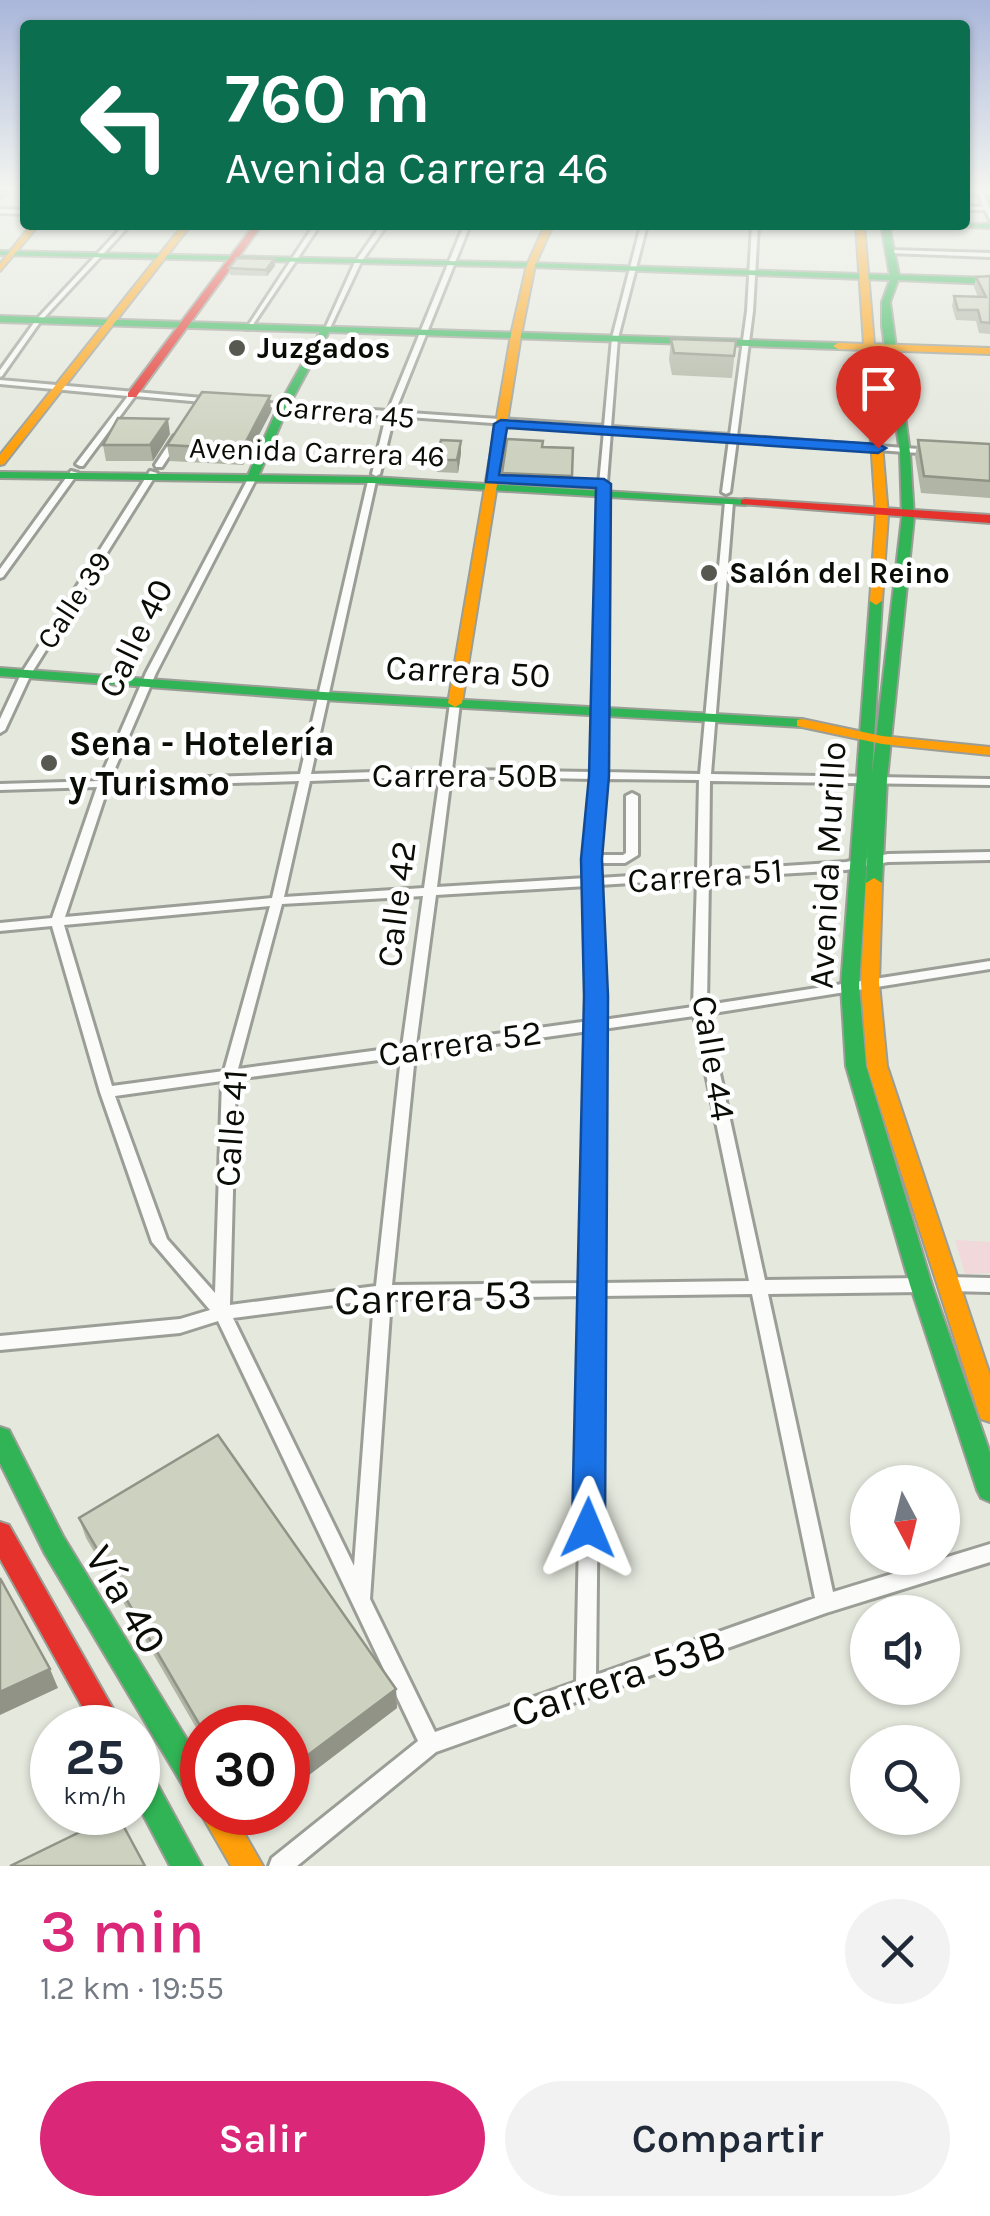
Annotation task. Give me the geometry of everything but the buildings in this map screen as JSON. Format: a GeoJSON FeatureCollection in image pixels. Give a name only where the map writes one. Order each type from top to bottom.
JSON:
{"type":"FeatureCollection","features":[{"type":"Feature","properties":{"kind":"main road"},"geometry":{"type":"LineString","coordinates":[[0,464],[144,275]]}},
{"type":"Feature","properties":{"kind":"main road"},"geometry":{"type":"LineString","coordinates":[[132,395],[217,275]]}},
{"type":"Feature","properties":{"kind":"main road","name":"Calle 42"},"geometry":{"type":"LineString","coordinates":[[456,698],[490,483],[530,275]]}},
{"type":"Feature","properties":{"kind":"main road"},"geometry":{"type":"LineString","coordinates":[[840,275],[990,281]]}},
{"type":"Feature","properties":{"kind":"main road","name":"Avenida Murillo"},"geometry":{"type":"LineString","coordinates":[[866,276],[867,346],[882,507],[875,734]]}},
{"type":"Feature","properties":{"kind":"main road","name":"Avenida Murillo"},"geometry":{"type":"LineString","coordinates":[[896,277],[886,302],[908,504],[875,734],[866,862],[850,986],[856,1066],[921,1285],[990,1490]]}},
{"type":"Feature","properties":{"kind":"main road"},"geometry":{"type":"LineString","coordinates":[[0,319],[990,351]]}},
{"type":"Feature","properties":{"kind":"main road","name":"Calle 40"},"geometry":{"type":"LineString","coordinates":[[256,472],[283,406],[326,330]]}},
{"type":"Feature","properties":{"kind":"main road","name":"Avenida Carrera 46"},"geometry":{"type":"LineString","coordinates":[[0,464],[603,488],[882,507],[908,504],[990,510]]}},
{"type":"Feature","properties":{"kind":"main road","name":"Avenida Carrera 46"},"geometry":{"type":"LineString","coordinates":[[0,474],[77,469]]}},
{"type":"Feature","properties":{"kind":"main road","name":"Avenida Carrera 46"},"geometry":{"type":"LineString","coordinates":[[908,504],[990,519]]}},
{"type":"Feature","properties":{"kind":"main road","name":"Carrera 50"},"geometry":{"type":"LineString","coordinates":[[0,664],[29,670],[324,691],[817,717],[875,734],[990,751]]}},
{"type":"Feature","properties":{"kind":"main road","name":"Carrera 50"},"geometry":{"type":"LineString","coordinates":[[0,672],[29,670]]}},
{"type":"Feature","properties":{"kind":"main road","name":"Carrera 50"},"geometry":{"type":"LineString","coordinates":[[875,734],[990,743]]}},
{"type":"Feature","properties":{"kind":"main road","name":"Avenida Murillo"},"geometry":{"type":"LineString","coordinates":[[866,862],[877,1066],[990,1410]]}},
{"type":"Feature","properties":{"kind":"main road","name":"Vía 40"},"geometry":{"type":"LineString","coordinates":[[0,1438],[54,1545],[180,1754]]}},
{"type":"Feature","properties":{"kind":"main road","name":"Vía 40"},"geometry":{"type":"LineString","coordinates":[[0,1534],[97,1705]]}},
{"type":"Feature","properties":{"kind":"main road"},"geometry":{"type":"LineString","coordinates":[[160,1817],[187,1866]]}},
{"type":"Feature","properties":{"kind":"main road"},"geometry":{"type":"LineString","coordinates":[[230,1835],[248,1866]]}},
{"type":"Feature","properties":{"kind":"street"},"geometry":{"type":"LineString","coordinates":[[79,275],[38,321],[0,379],[56,388],[218,402]]}},
{"type":"Feature","properties":{"kind":"street"},"geometry":{"type":"LineString","coordinates":[[248,328],[283,275]]}},
{"type":"Feature","properties":{"kind":"street","name":"Calle 40"},"geometry":{"type":"LineString","coordinates":[[326,330],[352,275]]}},
{"type":"Feature","properties":{"kind":"street","name":"Calle 41"},"geometry":{"type":"LineString","coordinates":[[430,1744],[222,1312],[230,1077],[277,901],[390,416],[446,275]]}},
{"type":"Feature","properties":{"kind":"street"},"geometry":{"type":"LineString","coordinates":[[586,1687],[596,1025],[592,859],[599,776],[603,488],[615,338],[628,275]]}},
{"type":"Feature","properties":{"kind":"street","name":"Calle 44"},"geometry":{"type":"LineString","coordinates":[[751,275],[747,343],[731,440],[709,713],[700,1011],[826,1604]]}},
{"type":"Feature","properties":{"kind":"street"},"geometry":{"type":"LineString","coordinates":[[0,575],[132,395]]}},
{"type":"Feature","properties":{"kind":"street"},"geometry":{"type":"LineString","coordinates":[[191,416],[201,400]]}},
{"type":"Feature","properties":{"kind":"street","name":"Carrera 45"},"geometry":{"type":"LineString","coordinates":[[250,404],[607,432],[951,453]]}},
{"type":"Feature","properties":{"kind":"street","name":"Calle 39"},"geometry":{"type":"LineString","coordinates":[[0,730],[29,670],[180,432]]}},
{"type":"Feature","properties":{"kind":"street","name":"Calle 40"},"geometry":{"type":"LineString","coordinates":[[56,922],[104,782],[149,679],[256,472]]}},
{"type":"Feature","properties":{"kind":"street","name":"Calle 42"},"geometry":{"type":"LineString","coordinates":[[361,1600],[384,1292],[408,1049],[456,698]]}},
{"type":"Feature","properties":{"kind":"street","name":"Carrera 50B"},"geometry":{"type":"LineString","coordinates":[[0,787],[444,773],[990,782]]}},
{"type":"Feature","properties":{"kind":"street"},"geometry":{"type":"LineString","coordinates":[[592,859],[625,859],[632,855],[632,796]]}},
{"type":"Feature","properties":{"kind":"street","name":"Carrera 51"},"geometry":{"type":"LineString","coordinates":[[0,926],[277,901],[990,856]]}},
{"type":"Feature","properties":{"kind":"street"},"geometry":{"type":"LineString","coordinates":[[56,922],[107,1092],[160,1242],[222,1312]]}},
{"type":"Feature","properties":{"kind":"street","name":"Carrera 52"},"geometry":{"type":"LineString","coordinates":[[107,1092],[700,1011],[990,965]]}},
{"type":"Feature","properties":{"kind":"street","name":"Carrera 53"},"geometry":{"type":"LineString","coordinates":[[0,1343],[180,1326],[200,1323],[222,1312],[384,1292],[990,1285]]}},
{"type":"Feature","properties":{"kind":"street","name":"Carrera 53B"},"geometry":{"type":"LineString","coordinates":[[280,1866],[430,1744],[826,1604],[990,1553]]}},
{"type":"Feature","properties":{"kind":"shaded area"},"geometry":{"type":"Polygon","coordinates":[[[955,1240],[990,1242],[990,1273],[965,1274],[955,1240]]]}},
{"type":"Feature","properties":{"kind":"traffic: fast"},"geometry":{"type":"LineString","coordinates":[[820,275],[990,281]]}},
{"type":"Feature","properties":{"kind":"traffic: fast"},"geometry":{"type":"LineString","coordinates":[[874,883],[879,779],[908,517],[905,453],[887,326],[886,302],[895,275]]}},
{"type":"Feature","properties":{"kind":"traffic: fast"},"geometry":{"type":"LineString","coordinates":[[0,319],[838,346]]}},
{"type":"Feature","properties":{"kind":"traffic: fast"},"geometry":{"type":"LineString","coordinates":[[254,475],[283,407],[326,330]]}},
{"type":"Feature","properties":{"kind":"traffic: fast"},"geometry":{"type":"LineString","coordinates":[[0,475],[372,480],[745,502]]}},
{"type":"Feature","properties":{"kind":"traffic: fast"},"geometry":{"type":"LineString","coordinates":[[876,601],[850,986],[856,1066],[921,1285],[990,1490]]}},
{"type":"Feature","properties":{"kind":"traffic: fast"},"geometry":{"type":"LineString","coordinates":[[0,672],[323,696],[802,723]]}},
{"type":"Feature","properties":{"kind":"traffic: fast"},"geometry":{"type":"LineString","coordinates":[[0,1438],[54,1545],[180,1754]]}},
{"type":"Feature","properties":{"kind":"traffic: fast"},"geometry":{"type":"LineString","coordinates":[[160,1817],[187,1866]]}},
{"type":"Feature","properties":{"kind":"traffic: slow"},"geometry":{"type":"LineString","coordinates":[[0,462],[147,275]]}},
{"type":"Feature","properties":{"kind":"traffic: slow"},"geometry":{"type":"LineString","coordinates":[[455,703],[529,275]]}},
{"type":"Feature","properties":{"kind":"traffic: slow"},"geometry":{"type":"LineString","coordinates":[[864,275],[882,515],[876,601]]}},
{"type":"Feature","properties":{"kind":"traffic: slow"},"geometry":{"type":"LineString","coordinates":[[838,346],[990,351]]}},
{"type":"Feature","properties":{"kind":"traffic: slow"},"geometry":{"type":"LineString","coordinates":[[802,723],[882,740],[990,751]]}},
{"type":"Feature","properties":{"kind":"traffic: slow"},"geometry":{"type":"LineString","coordinates":[[874,883],[870,983],[877,1066],[990,1411]]}},
{"type":"Feature","properties":{"kind":"traffic: slow"},"geometry":{"type":"LineString","coordinates":[[229,1835],[248,1866]]}},
{"type":"Feature","properties":{"kind":"traffic: jam"},"geometry":{"type":"LineString","coordinates":[[132,395],[221,275]]}},
{"type":"Feature","properties":{"kind":"traffic: jam"},"geometry":{"type":"LineString","coordinates":[[745,502],[990,519]]}},
{"type":"Feature","properties":{"kind":"traffic: jam"},"geometry":{"type":"LineString","coordinates":[[0,1534],[97,1705]]}},
{"type":"Feature","properties":{"kind":"place","name":"Juzgados"},"geometry":{"type":"Point","coordinates":[237,348]}},
{"type":"Feature","properties":{"kind":"place","name":"Salón del Reino"},"geometry":{"type":"Point","coordinates":[709,573]}},
{"type":"Feature","properties":{"kind":"place","name":"Sena - Hotelería y Turismo"},"geometry":{"type":"Point","coordinates":[49,763]}},
{"type":"Feature","properties":{"kind":"route"},"geometry":{"type":"LineString","coordinates":[[588,1528],[596,996],[592,859],[599,776],[604,484],[491,479],[501,424],[878,448]]}}]}
